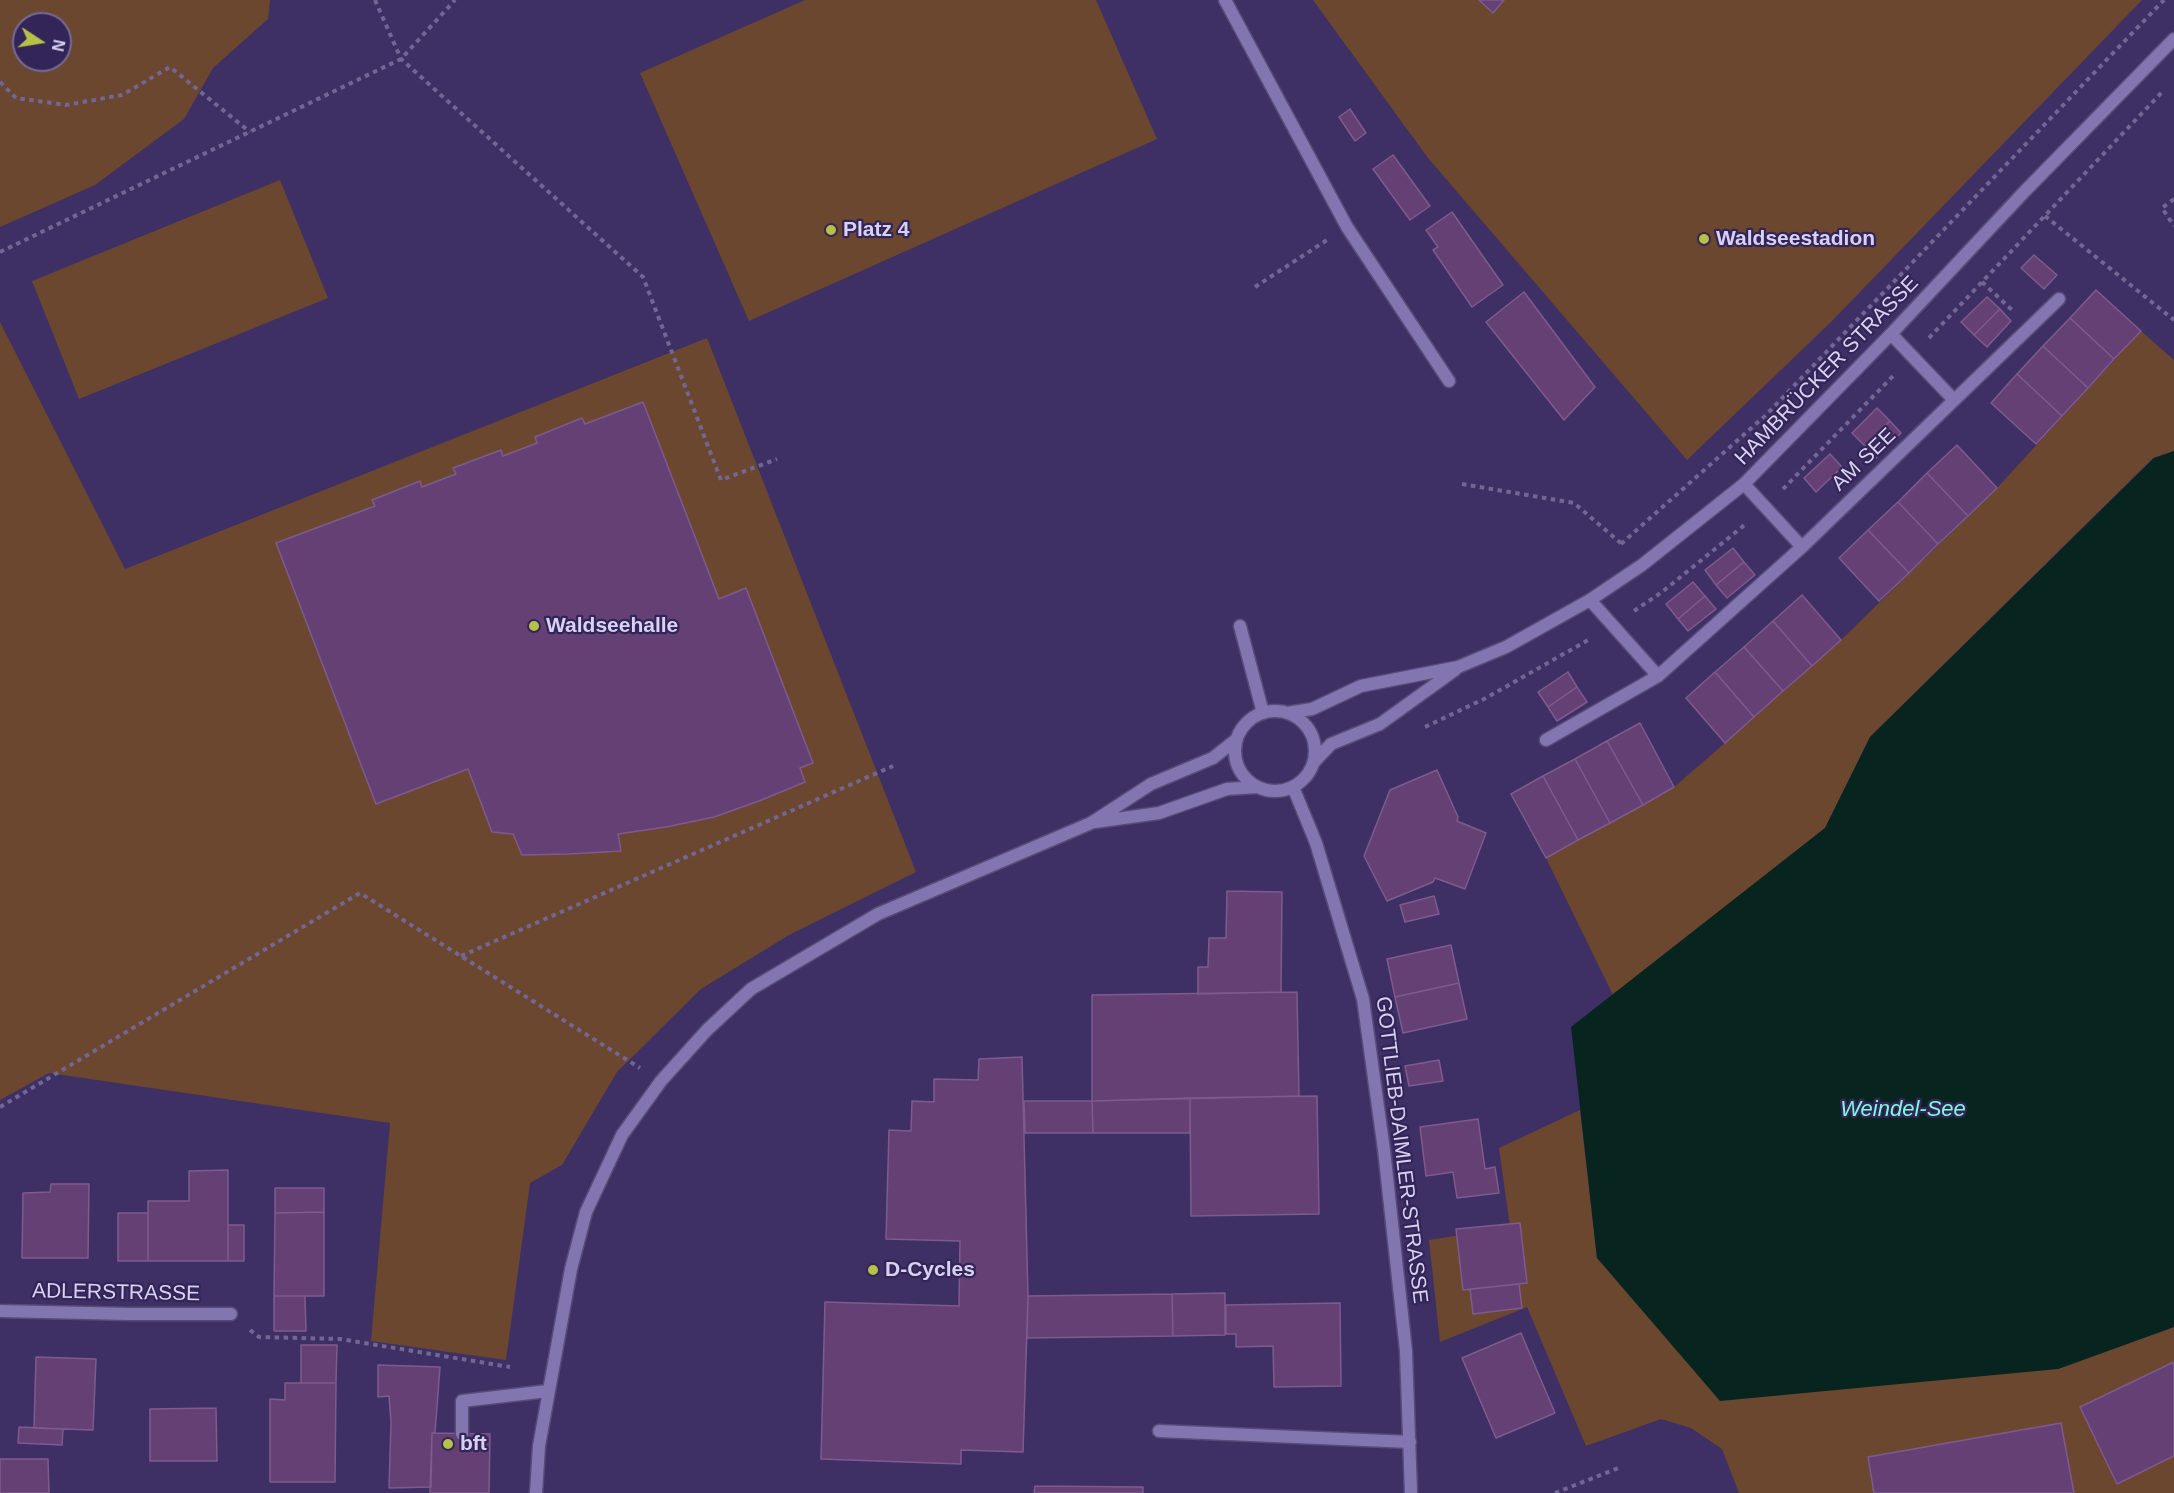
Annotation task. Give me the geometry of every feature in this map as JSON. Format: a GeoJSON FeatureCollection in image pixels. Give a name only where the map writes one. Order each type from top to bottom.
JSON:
{"type":"FeatureCollection","features":[{"type":"Feature","properties":{"kind":"street"},"geometry":{"type":"LineString","coordinates":[[1225,0],[1347,227],[1449,381]]}},
{"type":"Feature","properties":{"kind":"street","name":"HAMBRÜCKER STRASSE"},"geometry":{"type":"LineString","coordinates":[[1293,787],[1305,777],[1313,763],[1332,744],[1380,724],[1458,668],[1506,647],[1590,600],[1642,565],[1744,484],[2174,39]]}},
{"type":"Feature","properties":{"kind":"street","name":"AM SEE"},"geometry":{"type":"LineString","coordinates":[[1546,740],[1658,676],[1802,547],[2059,299]]}},
{"type":"Feature","properties":{"kind":"street"},"geometry":{"type":"LineString","coordinates":[[1891,334],[1954,400]]}},
{"type":"Feature","properties":{"kind":"street"},"geometry":{"type":"LineString","coordinates":[[1744,484],[1802,547]]}},
{"type":"Feature","properties":{"kind":"street"},"geometry":{"type":"LineString","coordinates":[[1590,600],[1658,676]]}},
{"type":"Feature","properties":{"kind":"street"},"geometry":{"type":"LineString","coordinates":[[1240,626],[1263,712],[1252,718],[1237,739],[1235,753],[1238,767],[1246,779],[1258,787],[1269,791],[1293,787]]}},
{"type":"Feature","properties":{"kind":"street","name":"HAMBRÜCKER STRASSE"},"geometry":{"type":"LineString","coordinates":[[1263,712],[1311,709],[1361,686],[1458,668]]}},
{"type":"Feature","properties":{"kind":"street"},"geometry":{"type":"LineString","coordinates":[[1287,712],[1301,720],[1310,732],[1315,747],[1313,763]]}},
{"type":"Feature","properties":{"kind":"street"},"geometry":{"type":"LineString","coordinates":[[536,1493],[539,1446],[548,1391],[571,1269],[586,1212],[622,1135],[661,1081],[707,1030],[751,989],[878,914],[1091,823],[1151,783],[1213,758],[1237,739]]}},
{"type":"Feature","properties":{"kind":"street"},"geometry":{"type":"LineString","coordinates":[[1091,823],[1159,813],[1227,789],[1258,787]]}},
{"type":"Feature","properties":{"kind":"street","name":"GOTTLIEB-DAIMLER-STRASSE"},"geometry":{"type":"LineString","coordinates":[[1293,787],[1316,843],[1364,999],[1384,1150],[1406,1351],[1411,1493]]}},
{"type":"Feature","properties":{"kind":"street","name":"ADLERSTRASSE"},"geometry":{"type":"LineString","coordinates":[[0,1311],[231,1314]]}},
{"type":"Feature","properties":{"kind":"street"},"geometry":{"type":"LineString","coordinates":[[462,1434],[462,1401],[548,1391]]}},
{"type":"Feature","properties":{"kind":"street"},"geometry":{"type":"LineString","coordinates":[[1159,1431],[1410,1442]]}},
{"type":"Feature","properties":{"kind":"path"},"geometry":{"type":"LineString","coordinates":[[375,0],[401,59],[644,277],[721,480],[777,459]]}},
{"type":"Feature","properties":{"kind":"path"},"geometry":{"type":"LineString","coordinates":[[0,252],[401,59],[455,0]]}},
{"type":"Feature","properties":{"kind":"path"},"geometry":{"type":"LineString","coordinates":[[1621,543],[1766,415],[2164,0]]}},
{"type":"Feature","properties":{"kind":"path"},"geometry":{"type":"LineString","coordinates":[[0,82],[16,98],[66,105],[122,95],[170,67],[250,132]]}},
{"type":"Feature","properties":{"kind":"path"},"geometry":{"type":"LineString","coordinates":[[2174,199],[2162,208],[2174,226]]}},
{"type":"Feature","properties":{"kind":"path"},"geometry":{"type":"LineString","coordinates":[[2045,216],[2174,320]]}},
{"type":"Feature","properties":{"kind":"path"},"geometry":{"type":"LineString","coordinates":[[1255,287],[1347,227]]}},
{"type":"Feature","properties":{"kind":"path"},"geometry":{"type":"LineString","coordinates":[[1982,282],[2030,327]]}},
{"type":"Feature","properties":{"kind":"path"},"geometry":{"type":"LineString","coordinates":[[1462,484],[1574,503],[1621,543],[1642,565]]}},
{"type":"Feature","properties":{"kind":"path"},"geometry":{"type":"LineString","coordinates":[[461,956],[893,766]]}},
{"type":"Feature","properties":{"kind":"path"},"geometry":{"type":"LineString","coordinates":[[0,1107],[360,893],[661,1081]]}},
{"type":"Feature","properties":{"kind":"path"},"geometry":{"type":"LineString","coordinates":[[231,1314],[259,1337],[340,1339],[552,1374]]}},
{"type":"Feature","properties":{"kind":"path"},"geometry":{"type":"LineString","coordinates":[[1555,1493],[1622,1467]]}},
{"type":"Feature","properties":{"kind":"shaded area"},"geometry":{"type":"Polygon","coordinates":[[[0,0],[270,0],[268,19],[213,68],[184,119],[95,185],[0,227],[0,0]]]}},
{"type":"Feature","properties":{"kind":"shaded area","name":"Platz 4"},"geometry":{"type":"Polygon","coordinates":[[[805,0],[1096,0],[1157,139],[749,321],[640,73],[805,0]]]}},
{"type":"Feature","properties":{"kind":"shaded area","name":"Waldseestadion"},"geometry":{"type":"Polygon","coordinates":[[[1313,0],[2142,0],[1832,321],[1687,460],[1428,158],[1313,0]]]}},
{"type":"Feature","properties":{"kind":"shaded area"},"geometry":{"type":"Polygon","coordinates":[[[280,180],[328,298],[79,399],[32,281],[280,180]]]}},
{"type":"Feature","properties":{"kind":"shaded area"},"geometry":{"type":"Polygon","coordinates":[[[0,322],[125,569],[707,338],[916,872],[789,935],[701,989],[617,1072],[562,1165],[530,1183],[506,1360],[371,1341],[390,1123],[49,1073],[0,1100],[0,322]]]}},
{"type":"Feature","properties":{"kind":"shaded area"},"geometry":{"type":"Polygon","coordinates":[[[2141,331],[2174,360],[2174,451],[2153,458],[1870,737],[1825,828],[1613,995],[1546,858],[1674,787],[1725,743],[1841,640],[1997,488],[2141,331]]]}},
{"type":"Feature","properties":{"kind":"shaded area"},"geometry":{"type":"Polygon","coordinates":[[[1580,1110],[1597,1258],[2058,1369],[2174,1327],[2174,1493],[1739,1493],[1722,1449],[1691,1428],[1661,1419],[1586,1446],[1527,1307],[1440,1342],[1429,1240],[1510,1227],[1499,1148],[1580,1110]]]}},
{"type":"Feature","properties":{"kind":"water","name":"Weindel-See"},"geometry":{"type":"Polygon","coordinates":[[[2174,451],[2174,1327],[2058,1369],[1720,1401],[1597,1258],[1571,1027],[1825,828],[1870,737],[2154,458],[2174,451]]]}},
{"type":"Feature","properties":{"kind":"building"},"geometry":{"type":"Polygon","coordinates":[[[1479,0],[1504,0],[1493,13],[1479,0]]]}},
{"type":"Feature","properties":{"kind":"building"},"geometry":{"type":"Polygon","coordinates":[[[1350,109],[1366,133],[1355,141],[1339,117],[1350,109]]]}},
{"type":"Feature","properties":{"kind":"building"},"geometry":{"type":"Polygon","coordinates":[[[1393,155],[1430,206],[1410,220],[1373,169],[1393,155]]]}},
{"type":"Feature","properties":{"kind":"building"},"geometry":{"type":"Polygon","coordinates":[[[1452,212],[1503,285],[1472,307],[1433,250],[1438,247],[1426,230],[1452,212]]]}},
{"type":"Feature","properties":{"kind":"building"},"geometry":{"type":"Polygon","coordinates":[[[2034,255],[2057,275],[2044,289],[2021,268],[2034,255]]]}},
{"type":"Feature","properties":{"kind":"building"},"geometry":{"type":"Polygon","coordinates":[[[2096,290],[2141,331],[2114,359],[2070,318],[2096,290]]]}},
{"type":"Feature","properties":{"kind":"building"},"geometry":{"type":"Polygon","coordinates":[[[1524,292],[1595,387],[1564,420],[1486,322],[1524,292]]]}},
{"type":"Feature","properties":{"kind":"building"},"geometry":{"type":"Polygon","coordinates":[[[1987,297],[2000,309],[1974,335],[1961,322],[1987,297]]]}},
{"type":"Feature","properties":{"kind":"building"},"geometry":{"type":"Polygon","coordinates":[[[2000,309],[2011,321],[1987,347],[1974,335],[2000,309]]]}},
{"type":"Feature","properties":{"kind":"building"},"geometry":{"type":"Polygon","coordinates":[[[2070,318],[2114,359],[2088,388],[2043,346],[2070,318]]]}},
{"type":"Feature","properties":{"kind":"building"},"geometry":{"type":"Polygon","coordinates":[[[2043,346],[2088,388],[2062,416],[2017,374],[2043,346]]]}},
{"type":"Feature","properties":{"kind":"building"},"geometry":{"type":"Polygon","coordinates":[[[2017,374],[2062,416],[2036,444],[1991,403],[2017,374]]]}},
{"type":"Feature","properties":{"kind":"building","name":"Waldseehalle"},"geometry":{"type":"Polygon","coordinates":[[[643,402],[719,599],[746,588],[813,763],[800,768],[805,782],[714,817],[618,834],[621,851],[569,854],[522,855],[513,834],[492,832],[468,769],[376,804],[276,543],[375,506],[372,500],[420,481],[422,487],[456,474],[453,468],[501,450],[503,456],[537,443],[535,437],[582,418],[585,424],[643,402]]]}},
{"type":"Feature","properties":{"kind":"building"},"geometry":{"type":"Polygon","coordinates":[[[1877,408],[1890,421],[1865,446],[1852,433],[1877,408]]]}},
{"type":"Feature","properties":{"kind":"building"},"geometry":{"type":"Polygon","coordinates":[[[1890,421],[1901,433],[1876,458],[1865,446],[1890,421]]]}},
{"type":"Feature","properties":{"kind":"building"},"geometry":{"type":"Polygon","coordinates":[[[1957,445],[1997,488],[1968,516],[1927,473],[1957,445]]]}},
{"type":"Feature","properties":{"kind":"building"},"geometry":{"type":"Polygon","coordinates":[[[1830,454],[1842,467],[1816,492],[1804,478],[1830,454]]]}},
{"type":"Feature","properties":{"kind":"building"},"geometry":{"type":"Polygon","coordinates":[[[1927,473],[1968,516],[1938,544],[1898,502],[1927,473]]]}},
{"type":"Feature","properties":{"kind":"building"},"geometry":{"type":"Polygon","coordinates":[[[1898,502],[1938,544],[1909,573],[1868,530],[1898,502]]]}},
{"type":"Feature","properties":{"kind":"building"},"geometry":{"type":"Polygon","coordinates":[[[1868,530],[1909,573],[1879,601],[1839,558],[1868,530]]]}},
{"type":"Feature","properties":{"kind":"building"},"geometry":{"type":"Polygon","coordinates":[[[1733,548],[1744,562],[1716,585],[1705,570],[1733,548]]]}},
{"type":"Feature","properties":{"kind":"building"},"geometry":{"type":"Polygon","coordinates":[[[1744,562],[1755,575],[1727,598],[1716,585],[1744,562]]]}},
{"type":"Feature","properties":{"kind":"building"},"geometry":{"type":"Polygon","coordinates":[[[1693,582],[1705,596],[1678,619],[1666,604],[1693,582]]]}},
{"type":"Feature","properties":{"kind":"building"},"geometry":{"type":"Polygon","coordinates":[[[1802,595],[1841,640],[1812,666],[1773,621],[1802,595]]]}},
{"type":"Feature","properties":{"kind":"building"},"geometry":{"type":"Polygon","coordinates":[[[1705,596],[1716,609],[1688,631],[1678,619],[1705,596]]]}},
{"type":"Feature","properties":{"kind":"building"},"geometry":{"type":"Polygon","coordinates":[[[1773,621],[1812,666],[1783,691],[1744,647],[1773,621]]]}},
{"type":"Feature","properties":{"kind":"building"},"geometry":{"type":"Polygon","coordinates":[[[1744,647],[1783,691],[1754,717],[1715,672],[1744,647]]]}},
{"type":"Feature","properties":{"kind":"building"},"geometry":{"type":"Polygon","coordinates":[[[1568,672],[1577,687],[1548,707],[1538,692],[1568,672]]]}},
{"type":"Feature","properties":{"kind":"building"},"geometry":{"type":"Polygon","coordinates":[[[1715,672],[1754,717],[1725,743],[1686,698],[1715,672]]]}},
{"type":"Feature","properties":{"kind":"building"},"geometry":{"type":"Polygon","coordinates":[[[1577,687],[1587,702],[1557,721],[1548,707],[1577,687]]]}},
{"type":"Feature","properties":{"kind":"building"},"geometry":{"type":"Polygon","coordinates":[[[1640,723],[1674,787],[1643,805],[1607,741],[1640,723]]]}},
{"type":"Feature","properties":{"kind":"building"},"geometry":{"type":"Polygon","coordinates":[[[1607,741],[1643,805],[1610,823],[1575,759],[1607,741]]]}},
{"type":"Feature","properties":{"kind":"building"},"geometry":{"type":"Polygon","coordinates":[[[1575,759],[1610,823],[1578,840],[1543,776],[1575,759]]]}},
{"type":"Feature","properties":{"kind":"building"},"geometry":{"type":"Polygon","coordinates":[[[1437,770],[1458,817],[1457,821],[1486,833],[1465,889],[1435,878],[1433,882],[1387,901],[1364,856],[1390,790],[1437,770]]]}},
{"type":"Feature","properties":{"kind":"building"},"geometry":{"type":"Polygon","coordinates":[[[1543,776],[1578,840],[1546,858],[1511,794],[1543,776]]]}},
{"type":"Feature","properties":{"kind":"building"},"geometry":{"type":"Polygon","coordinates":[[[1227,891],[1282,892],[1281,992],[1198,994],[1198,967],[1208,967],[1209,938],[1226,938],[1227,891]]]}},
{"type":"Feature","properties":{"kind":"building"},"geometry":{"type":"Polygon","coordinates":[[[1434,896],[1439,914],[1405,922],[1400,905],[1434,896]]]}},
{"type":"Feature","properties":{"kind":"building"},"geometry":{"type":"Polygon","coordinates":[[[1451,945],[1459,983],[1395,997],[1387,959],[1451,945]]]}},
{"type":"Feature","properties":{"kind":"building"},"geometry":{"type":"Polygon","coordinates":[[[1459,983],[1467,1019],[1403,1033],[1395,997],[1459,983]]]}},
{"type":"Feature","properties":{"kind":"building"},"geometry":{"type":"Polygon","coordinates":[[[1297,992],[1299,1096],[1092,1101],[1092,995],[1297,992]]]}},
{"type":"Feature","properties":{"kind":"building"},"geometry":{"type":"Polygon","coordinates":[[[1022,1057],[1028,1296],[1023,1452],[961,1450],[961,1464],[821,1459],[825,1302],[959,1306],[960,1241],[886,1239],[889,1130],[911,1131],[912,1101],[934,1102],[934,1079],[978,1080],[979,1059],[1022,1057]]]}},
{"type":"Feature","properties":{"kind":"building"},"geometry":{"type":"Polygon","coordinates":[[[1439,1060],[1443,1081],[1409,1086],[1405,1066],[1439,1060]]]}},
{"type":"Feature","properties":{"kind":"building"},"geometry":{"type":"Polygon","coordinates":[[[1317,1096],[1319,1214],[1191,1216],[1190,1098],[1317,1096]]]}},
{"type":"Feature","properties":{"kind":"building"},"geometry":{"type":"Polygon","coordinates":[[[1190,1098],[1190,1133],[1093,1133],[1092,1101],[1190,1098]]]}},
{"type":"Feature","properties":{"kind":"building"},"geometry":{"type":"Polygon","coordinates":[[[1024,1101],[1092,1101],[1093,1133],[1025,1133],[1024,1101]]]}},
{"type":"Feature","properties":{"kind":"building"},"geometry":{"type":"Polygon","coordinates":[[[1478,1119],[1485,1169],[1495,1167],[1499,1193],[1457,1198],[1453,1172],[1426,1176],[1420,1127],[1478,1119]]]}},
{"type":"Feature","properties":{"kind":"building"},"geometry":{"type":"Polygon","coordinates":[[[228,1170],[228,1261],[148,1261],[148,1201],[189,1201],[189,1171],[228,1170]]]}},
{"type":"Feature","properties":{"kind":"building"},"geometry":{"type":"Polygon","coordinates":[[[51,1184],[89,1184],[88,1258],[22,1258],[23,1193],[50,1192],[51,1184]]]}},
{"type":"Feature","properties":{"kind":"building"},"geometry":{"type":"Polygon","coordinates":[[[275,1188],[324,1188],[324,1212],[275,1213],[275,1188]]]}},
{"type":"Feature","properties":{"kind":"building"},"geometry":{"type":"Polygon","coordinates":[[[324,1212],[324,1296],[274,1296],[275,1213],[324,1212]]]}},
{"type":"Feature","properties":{"kind":"building"},"geometry":{"type":"Polygon","coordinates":[[[118,1213],[148,1213],[148,1261],[118,1261],[118,1213]]]}},
{"type":"Feature","properties":{"kind":"building"},"geometry":{"type":"Polygon","coordinates":[[[1520,1223],[1527,1283],[1463,1290],[1456,1229],[1520,1223]]]}},
{"type":"Feature","properties":{"kind":"building"},"geometry":{"type":"Polygon","coordinates":[[[228,1225],[244,1225],[244,1261],[228,1261],[228,1225]]]}},
{"type":"Feature","properties":{"kind":"building"},"geometry":{"type":"Polygon","coordinates":[[[1519,1284],[1522,1308],[1473,1314],[1470,1289],[1519,1284]]]}},
{"type":"Feature","properties":{"kind":"building"},"geometry":{"type":"Polygon","coordinates":[[[1225,1293],[1225,1335],[1173,1336],[1172,1294],[1225,1293]]]}},
{"type":"Feature","properties":{"kind":"building"},"geometry":{"type":"Polygon","coordinates":[[[1172,1294],[1173,1336],[1027,1338],[1028,1296],[1172,1294]]]}},
{"type":"Feature","properties":{"kind":"building"},"geometry":{"type":"Polygon","coordinates":[[[274,1296],[305,1296],[306,1331],[274,1331],[274,1296]]]}},
{"type":"Feature","properties":{"kind":"building"},"geometry":{"type":"Polygon","coordinates":[[[1340,1303],[1341,1386],[1274,1387],[1273,1346],[1236,1347],[1236,1334],[1226,1334],[1226,1305],[1340,1303]]]}},
{"type":"Feature","properties":{"kind":"building"},"geometry":{"type":"Polygon","coordinates":[[[1521,1333],[1555,1413],[1496,1438],[1462,1358],[1521,1333]]]}},
{"type":"Feature","properties":{"kind":"building"},"geometry":{"type":"Polygon","coordinates":[[[301,1345],[337,1345],[336,1383],[301,1383],[301,1345]]]}},
{"type":"Feature","properties":{"kind":"building"},"geometry":{"type":"Polygon","coordinates":[[[36,1357],[96,1359],[93,1430],[34,1428],[36,1357]]]}},
{"type":"Feature","properties":{"kind":"building"},"geometry":{"type":"Polygon","coordinates":[[[2174,1362],[2174,1456],[2117,1484],[2080,1407],[2174,1362]]]}},
{"type":"Feature","properties":{"kind":"building"},"geometry":{"type":"Polygon","coordinates":[[[378,1365],[440,1367],[435,1433],[432,1433],[431,1487],[389,1488],[391,1422],[389,1396],[378,1397],[378,1365]]]}},
{"type":"Feature","properties":{"kind":"building"},"geometry":{"type":"Polygon","coordinates":[[[285,1383],[336,1383],[335,1482],[270,1482],[270,1399],[285,1400],[285,1383]]]}},
{"type":"Feature","properties":{"kind":"building"},"geometry":{"type":"Polygon","coordinates":[[[216,1408],[217,1461],[150,1461],[150,1409],[216,1408]]]}},
{"type":"Feature","properties":{"kind":"building"},"geometry":{"type":"Polygon","coordinates":[[[2061,1423],[2074,1493],[1874,1493],[1868,1457],[2061,1423]]]}},
{"type":"Feature","properties":{"kind":"building"},"geometry":{"type":"Polygon","coordinates":[[[19,1427],[63,1429],[62,1445],[18,1443],[19,1427]]]}},
{"type":"Feature","properties":{"kind":"building"},"geometry":{"type":"Polygon","coordinates":[[[432,1433],[490,1434],[489,1493],[430,1493],[432,1433]]]}},
{"type":"Feature","properties":{"kind":"building"},"geometry":{"type":"Polygon","coordinates":[[[0,1459],[48,1459],[49,1493],[0,1493],[0,1459]]]}},
{"type":"Feature","properties":{"kind":"building"},"geometry":{"type":"Polygon","coordinates":[[[1035,1486],[1143,1487],[1143,1493],[1034,1493],[1035,1486]]]}},
{"type":"Feature","properties":{"kind":"place","name":"Platz 4"},"geometry":{"type":"Point","coordinates":[831,230]}},
{"type":"Feature","properties":{"kind":"place","name":"Waldseestadion"},"geometry":{"type":"Point","coordinates":[1704,239]}},
{"type":"Feature","properties":{"kind":"place","name":"Waldseehalle"},"geometry":{"type":"Point","coordinates":[534,626]}},
{"type":"Feature","properties":{"kind":"place","name":"D-Cycles"},"geometry":{"type":"Point","coordinates":[873,1270]}},
{"type":"Feature","properties":{"kind":"place","name":"bft"},"geometry":{"type":"Point","coordinates":[448,1444]}}]}
